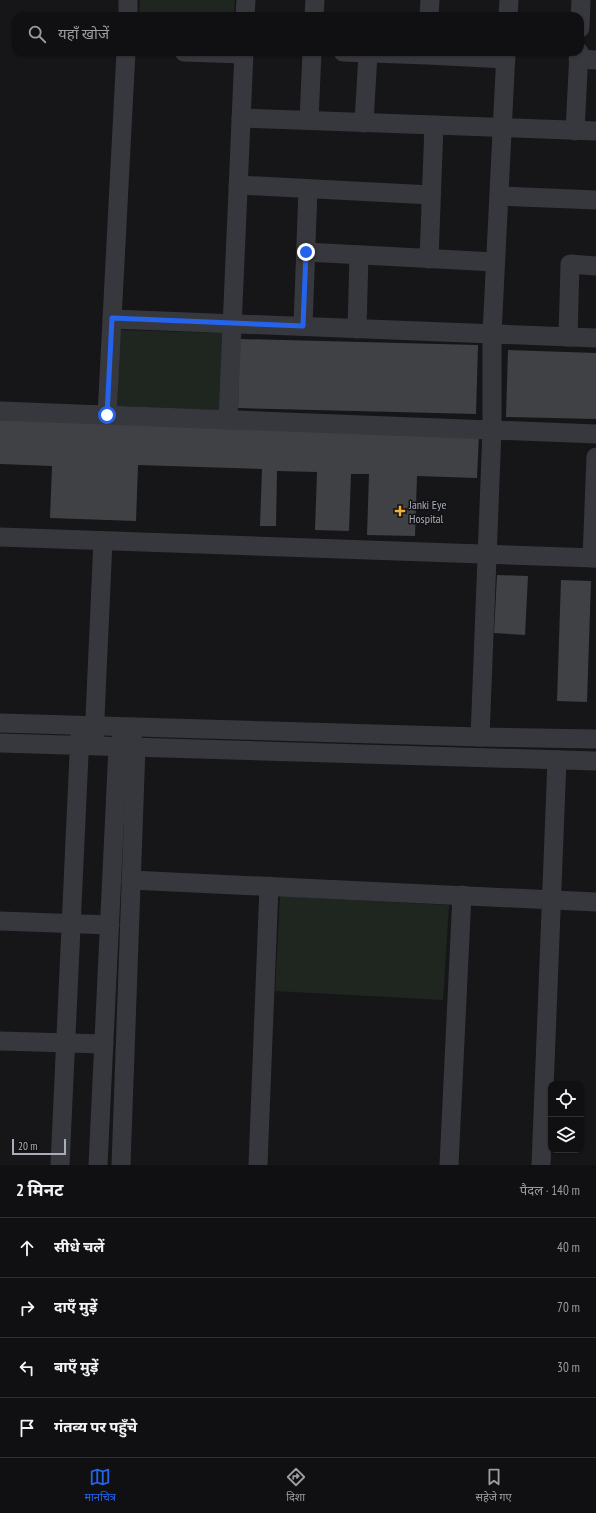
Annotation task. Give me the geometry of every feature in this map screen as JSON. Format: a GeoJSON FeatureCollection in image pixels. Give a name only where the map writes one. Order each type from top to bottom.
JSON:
{"type":"FeatureCollection","features":[{"type":"Feature","properties":{"kind":"street"},"geometry":{"type":"LineString","coordinates":[[128,0],[128,12]]}},
{"type":"Feature","properties":{"kind":"street"},"geometry":{"type":"LineString","coordinates":[[245,12],[246,0]]}},
{"type":"Feature","properties":{"kind":"street"},"geometry":{"type":"LineString","coordinates":[[314,12],[315,0]]}},
{"type":"Feature","properties":{"kind":"street"},"geometry":{"type":"LineString","coordinates":[[429,12],[430,0]]}},
{"type":"Feature","properties":{"kind":"street"},"geometry":{"type":"LineString","coordinates":[[508,12],[509,0]]}},
{"type":"Feature","properties":{"kind":"street"},"geometry":{"type":"LineString","coordinates":[[581,12],[582,0]]}},
{"type":"Feature","properties":{"kind":"street"},"geometry":{"type":"LineString","coordinates":[[107,415],[126,56]]}},
{"type":"Feature","properties":{"kind":"street"},"geometry":{"type":"LineString","coordinates":[[228,420],[244,56]]}},
{"type":"Feature","properties":{"kind":"street"},"geometry":{"type":"LineString","coordinates":[[309,120],[312,56]]}},
{"type":"Feature","properties":{"kind":"street"},"geometry":{"type":"LineString","coordinates":[[364,123],[368,56]]}},
{"type":"Feature","properties":{"kind":"street"},"geometry":{"type":"LineString","coordinates":[[480,737],[492,430],[492,334],[506,56]]}},
{"type":"Feature","properties":{"kind":"street"},"geometry":{"type":"LineString","coordinates":[[575,131],[584,57]]}},
{"type":"Feature","properties":{"kind":"street"},"geometry":{"type":"LineString","coordinates":[[241,118],[596,131]]}},
{"type":"Feature","properties":{"kind":"street"},"geometry":{"type":"LineString","coordinates":[[429,259],[434,125]]}},
{"type":"Feature","properties":{"kind":"street"},"geometry":{"type":"LineString","coordinates":[[238,185],[431,196]]}},
{"type":"Feature","properties":{"kind":"street"},"geometry":{"type":"LineString","coordinates":[[303,326],[308,189]]}},
{"type":"Feature","properties":{"kind":"street"},"geometry":{"type":"LineString","coordinates":[[499,196],[596,200]]}},
{"type":"Feature","properties":{"kind":"street"},"geometry":{"type":"LineString","coordinates":[[306,252],[495,262]]}},
{"type":"Feature","properties":{"kind":"street"},"geometry":{"type":"LineString","coordinates":[[357,329],[359,255]]}},
{"type":"Feature","properties":{"kind":"street"},"geometry":{"type":"LineString","coordinates":[[568,337],[570,264],[596,266]]}},
{"type":"Feature","properties":{"kind":"street"},"geometry":{"type":"LineString","coordinates":[[112,318],[596,338]]}},
{"type":"Feature","properties":{"kind":"street"},"geometry":{"type":"LineString","coordinates":[[0,411],[596,434]]}},
{"type":"Feature","properties":{"kind":"street"},"geometry":{"type":"LineString","coordinates":[[0,537],[594,558],[596,457]]}},
{"type":"Feature","properties":{"kind":"street"},"geometry":{"type":"LineString","coordinates":[[60,1165],[71,923],[103,541]]}},
{"type":"Feature","properties":{"kind":"street"},"geometry":{"type":"LineString","coordinates":[[0,723],[596,739]]}},
{"type":"Feature","properties":{"kind":"street"},"geometry":{"type":"LineString","coordinates":[[121,1165],[131,880],[126,727]]}},
{"type":"Feature","properties":{"kind":"street"},"geometry":{"type":"LineString","coordinates":[[0,743],[596,761]]}},
{"type":"Feature","properties":{"kind":"street"},"geometry":{"type":"LineString","coordinates":[[98,1165],[110,925],[127,747]]}},
{"type":"Feature","properties":{"kind":"street"},"geometry":{"type":"LineString","coordinates":[[541,1165],[557,760]]}},
{"type":"Feature","properties":{"kind":"street"},"geometry":{"type":"LineString","coordinates":[[131,880],[596,902]]}},
{"type":"Feature","properties":{"kind":"street"},"geometry":{"type":"LineString","coordinates":[[258,1165],[269,886]]}},
{"type":"Feature","properties":{"kind":"street"},"geometry":{"type":"LineString","coordinates":[[449,1165],[462,895]]}},
{"type":"Feature","properties":{"kind":"street"},"geometry":{"type":"LineString","coordinates":[[0,921],[110,925]]}},
{"type":"Feature","properties":{"kind":"street"},"geometry":{"type":"LineString","coordinates":[[0,1041],[104,1044]]}},
{"type":"Feature","properties":{"kind":"shaded area"},"geometry":{"type":"Polygon","coordinates":[[[140,0],[235,0],[234,12],[139,12],[140,0]]]}},
{"type":"Feature","properties":{"kind":"shaded area"},"geometry":{"type":"Polygon","coordinates":[[[119,330],[223,333],[221,410],[117,406],[119,330]]]}},
{"type":"Feature","properties":{"kind":"shaded area"},"geometry":{"type":"Polygon","coordinates":[[[280,896],[449,905],[443,1000],[275,991],[280,896]]]}},
{"type":"Feature","properties":{"kind":"building"},"geometry":{"type":"Polygon","coordinates":[[[240,339],[478,345],[476,414],[238,408],[240,339]]]}},
{"type":"Feature","properties":{"kind":"building"},"geometry":{"type":"Polygon","coordinates":[[[508,350],[596,353],[596,419],[506,417],[508,350]]]}},
{"type":"Feature","properties":{"kind":"building"},"geometry":{"type":"Polygon","coordinates":[[[0,420],[479,434],[477,478],[417,476],[415,536],[367,535],[369,474],[351,474],[349,531],[315,530],[317,472],[277,471],[276,526],[260,526],[262,469],[138,465],[136,521],[50,518],[52,466],[0,464],[0,420]]]}},
{"type":"Feature","properties":{"kind":"building"},"geometry":{"type":"Polygon","coordinates":[[[497,575],[528,576],[525,635],[494,633],[497,575]]]}},
{"type":"Feature","properties":{"kind":"building"},"geometry":{"type":"Polygon","coordinates":[[[561,580],[591,581],[587,702],[557,701],[561,580]]]}},
{"type":"Feature","properties":{"kind":"place","name":"Janki Eye Hospital"},"geometry":{"type":"Point","coordinates":[400,511]}},
{"type":"Feature","properties":{"kind":"route"},"geometry":{"type":"LineString","coordinates":[[107,415],[112,318],[303,326],[306,252]]}}]}
